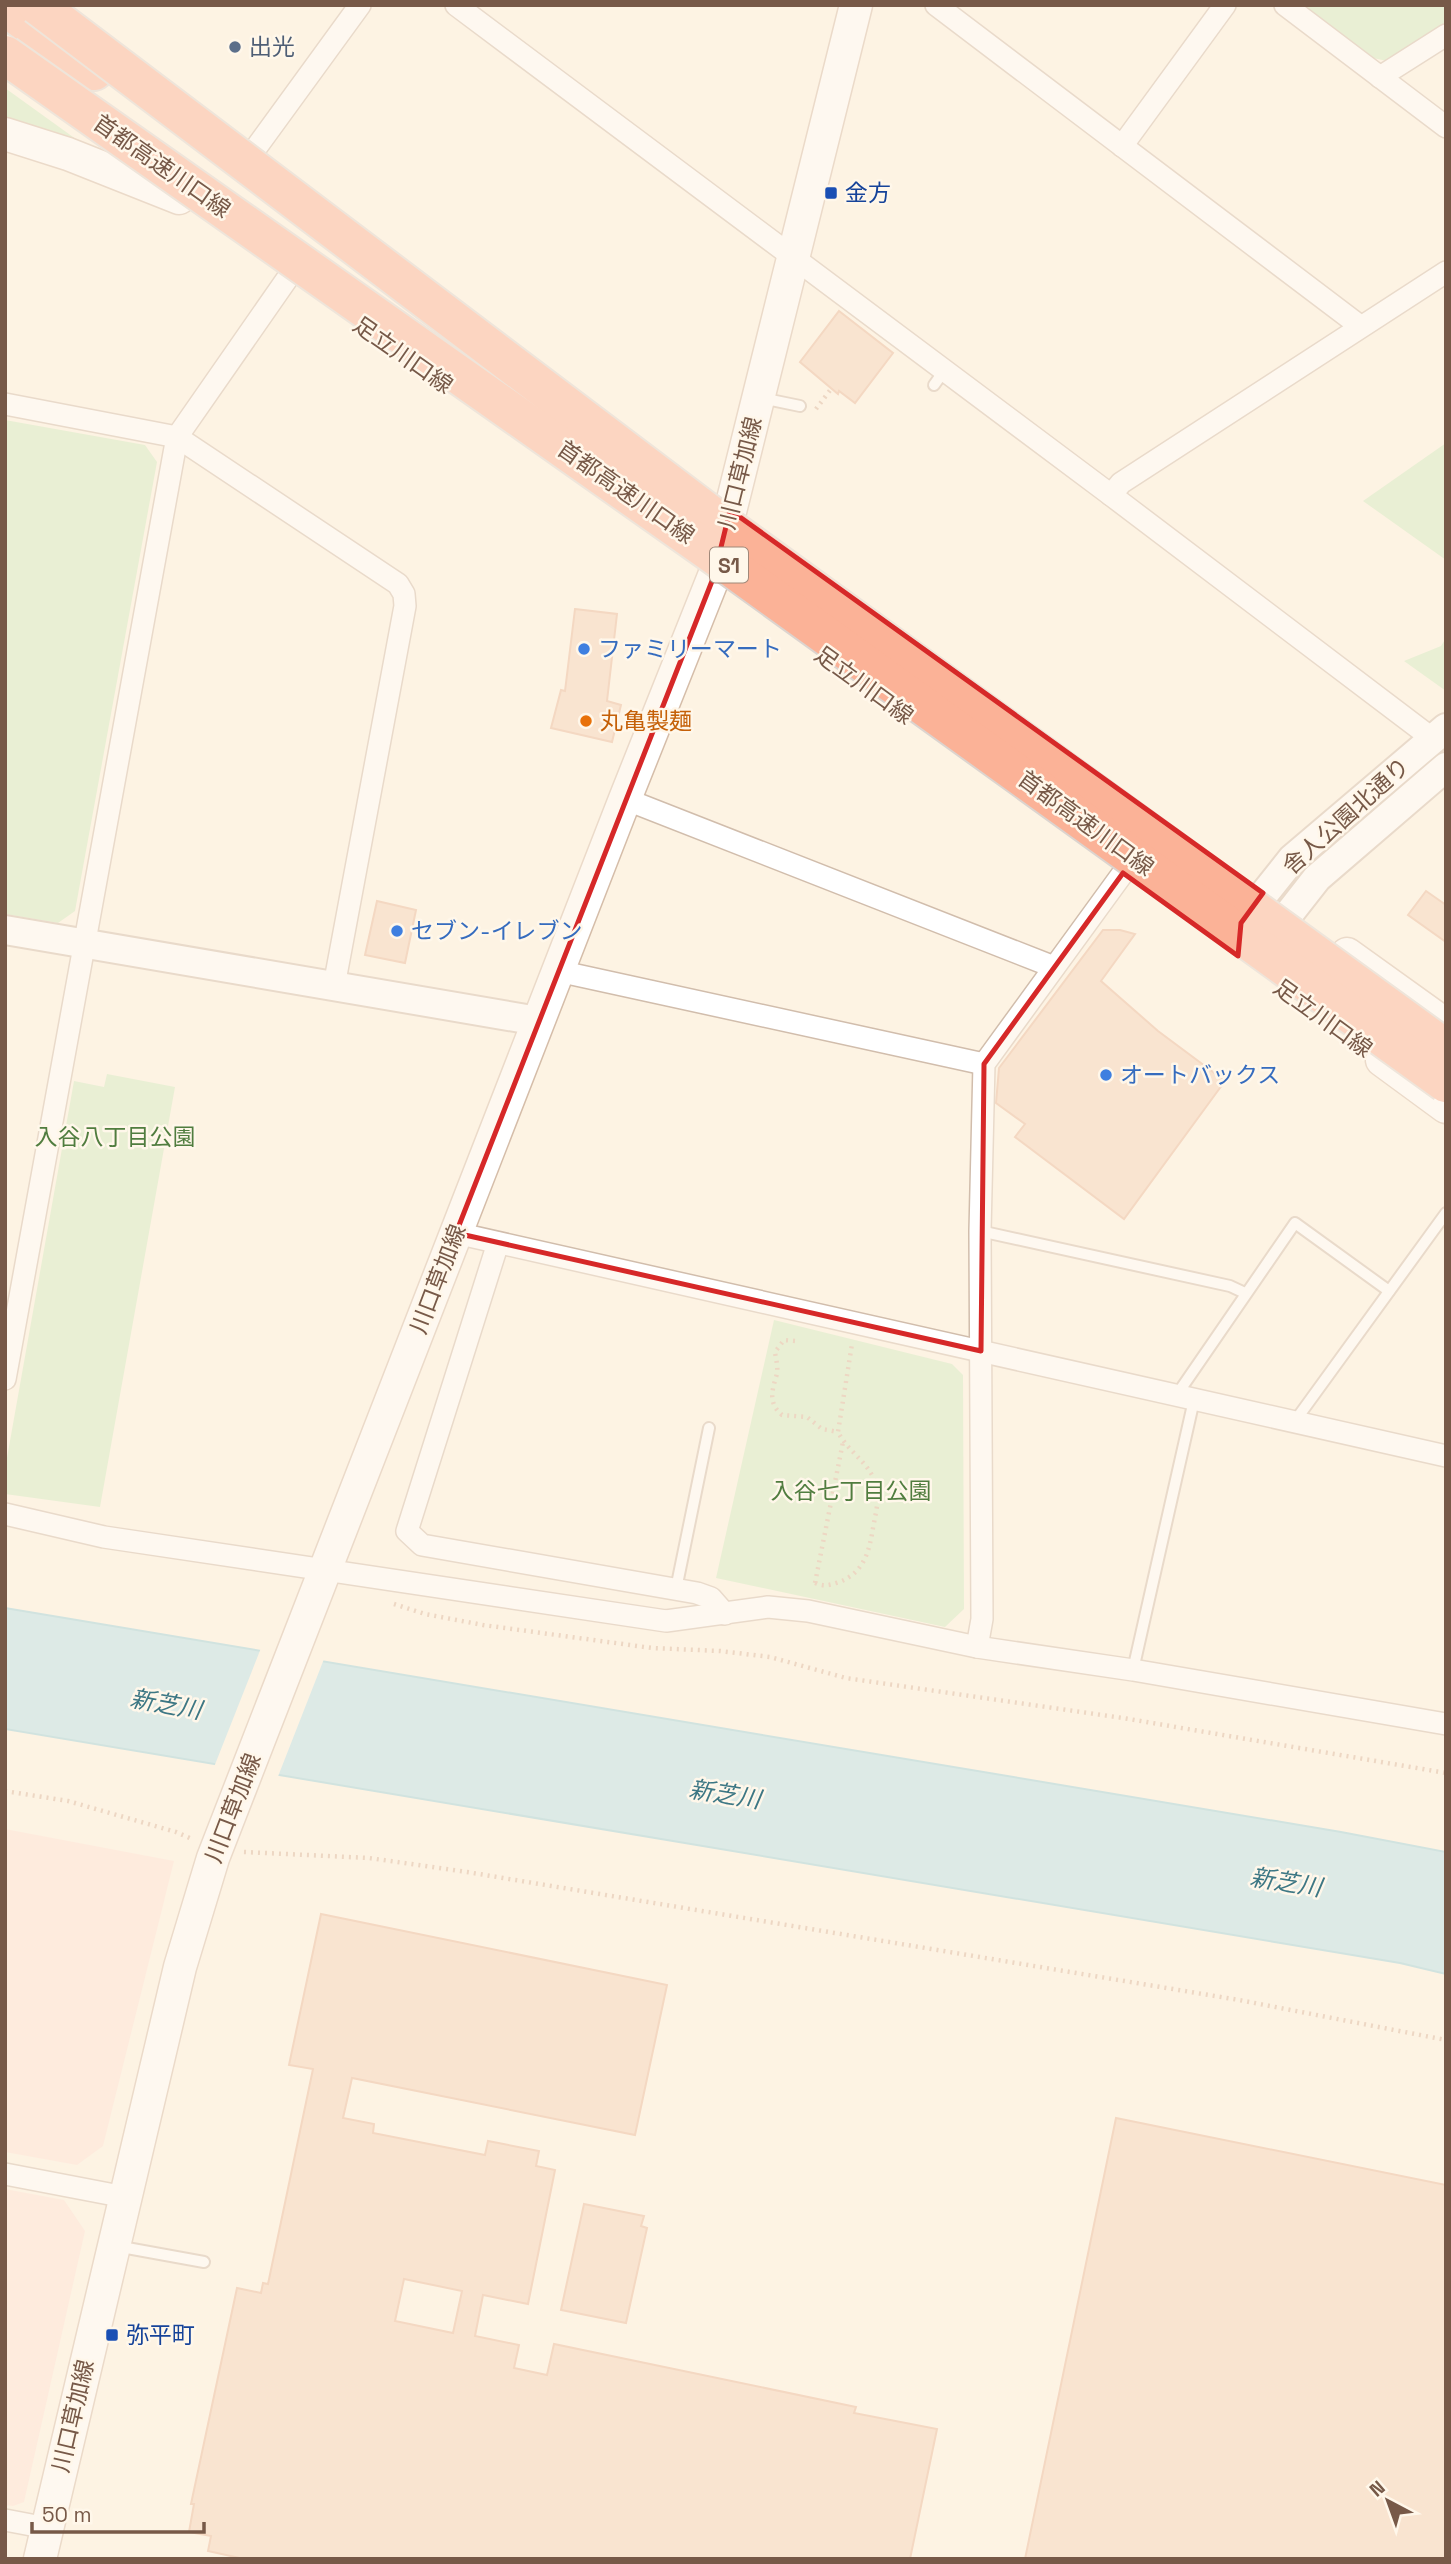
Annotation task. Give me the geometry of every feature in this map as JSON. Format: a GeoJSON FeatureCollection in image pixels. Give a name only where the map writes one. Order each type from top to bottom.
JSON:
{"type":"FeatureCollection","features":[{"type":"Feature","properties":{"kind":"highway","name":"首都高速川口線"},"geometry":{"type":"LineString","coordinates":[[37,5],[716,519],[1446,1049]]}},
{"type":"Feature","properties":{"kind":"highway"},"geometry":{"type":"LineString","coordinates":[[5,6],[284,224],[443,383]]}},
{"type":"Feature","properties":{"kind":"highway"},"geometry":{"type":"LineString","coordinates":[[5,33],[284,224],[480,322]]}},
{"type":"Feature","properties":{"kind":"highway","name":"首都高速川口線"},"geometry":{"type":"LineString","coordinates":[[5,55],[722,560],[1446,1083]]}},
{"type":"Feature","properties":{"kind":"main road"},"geometry":{"type":"LineString","coordinates":[[55,5],[730,509],[1446,1025]]}},
{"type":"Feature","properties":{"kind":"main road","name":"川口草加線"},"geometry":{"type":"LineString","coordinates":[[40,2559],[180,1967],[221,1837],[714,576],[856,5]]}},
{"type":"Feature","properties":{"kind":"main road","name":"足立川口線"},"geometry":{"type":"LineString","coordinates":[[5,73],[714,576],[1446,1107]]}},
{"type":"Feature","properties":{"kind":"main road"},"geometry":{"type":"LineString","coordinates":[[5,135],[68,154],[179,198]]}},
{"type":"Feature","properties":{"kind":"street"},"geometry":{"type":"LineString","coordinates":[[253,152],[360,5]]}},
{"type":"Feature","properties":{"kind":"street"},"geometry":{"type":"LineString","coordinates":[[456,5],[794,259],[939,378],[1111,495],[1439,734]]}},
{"type":"Feature","properties":{"kind":"street"},"geometry":{"type":"LineString","coordinates":[[936,5],[1360,327]]}},
{"type":"Feature","properties":{"kind":"street"},"geometry":{"type":"LineString","coordinates":[[1122,146],[1225,5]]}},
{"type":"Feature","properties":{"kind":"street"},"geometry":{"type":"LineString","coordinates":[[1285,5],[1446,127]]}},
{"type":"Feature","properties":{"kind":"street"},"geometry":{"type":"LineString","coordinates":[[1380,77],[1446,35]]}},
{"type":"Feature","properties":{"kind":"street"},"geometry":{"type":"LineString","coordinates":[[1111,495],[1121,483],[1446,272]]}},
{"type":"Feature","properties":{"kind":"street"},"geometry":{"type":"LineString","coordinates":[[5,1380],[177,437],[289,276]]}},
{"type":"Feature","properties":{"kind":"street"},"geometry":{"type":"LineString","coordinates":[[5,404],[177,437],[398,584],[404,594],[405,606],[334,986]]}},
{"type":"Feature","properties":{"kind":"street","name":"舎人公園北通り"},"geometry":{"type":"LineString","coordinates":[[1237,956],[1241,923],[1292,859],[1439,734]]}},
{"type":"Feature","properties":{"kind":"street","name":"舎人公園北通り"},"geometry":{"type":"LineString","coordinates":[[1237,956],[1268,942],[1317,878],[1446,767]]}},
{"type":"Feature","properties":{"kind":"street"},"geometry":{"type":"LineString","coordinates":[[625,799],[1054,967]]}},
{"type":"Feature","properties":{"kind":"street"},"geometry":{"type":"LineString","coordinates":[[977,1647],[982,1619],[980,1231],[984,1064],[1123,873]]}},
{"type":"Feature","properties":{"kind":"street"},"geometry":{"type":"LineString","coordinates":[[5,930],[538,1021]]}},
{"type":"Feature","properties":{"kind":"street"},"geometry":{"type":"LineString","coordinates":[[558,971],[984,1064]]}},
{"type":"Feature","properties":{"kind":"street"},"geometry":{"type":"LineString","coordinates":[[456,1233],[1446,1456]]}},
{"type":"Feature","properties":{"kind":"street"},"geometry":{"type":"LineString","coordinates":[[498,1243],[407,1531],[422,1545],[697,1592],[711,1598],[725,1614]]}},
{"type":"Feature","properties":{"kind":"street"},"geometry":{"type":"LineString","coordinates":[[5,1514],[320,1585],[666,1621],[768,1607],[808,1611],[977,1647],[1133,1670],[1446,1724]]}},
{"type":"Feature","properties":{"kind":"street"},"geometry":{"type":"LineString","coordinates":[[5,2174],[125,2197]]}},
{"type":"Feature","properties":{"kind":"street"},"geometry":{"type":"LineString","coordinates":[[5,2520],[47,2528]]}},
{"type":"Feature","properties":{"kind":"lane"},"geometry":{"type":"LineString","coordinates":[[759,397],[800,406]]}},
{"type":"Feature","properties":{"kind":"lane"},"geometry":{"type":"LineString","coordinates":[[1295,1421],[1446,1213]]}},
{"type":"Feature","properties":{"kind":"lane"},"geometry":{"type":"LineString","coordinates":[[1133,1670],[1185,1398],[1245,1293],[1295,1223],[1389,1292]]}},
{"type":"Feature","properties":{"kind":"lane"},"geometry":{"type":"LineString","coordinates":[[980,1231],[1230,1286],[1245,1293]]}},
{"type":"Feature","properties":{"kind":"lane"},"geometry":{"type":"LineString","coordinates":[[676,1589],[709,1428]]}},
{"type":"Feature","properties":{"kind":"lane"},"geometry":{"type":"LineString","coordinates":[[113,2245],[204,2262]]}},
{"type":"Feature","properties":{"kind":"path"},"geometry":{"type":"LineString","coordinates":[[812,415],[831,389]]}},
{"type":"Feature","properties":{"kind":"path"},"geometry":{"type":"LineString","coordinates":[[843,1442],[815,1583],[823,1586],[849,1578],[861,1567],[871,1543],[878,1501],[875,1481],[870,1471],[843,1442],[838,1432],[855,1323]]}},
{"type":"Feature","properties":{"kind":"path"},"geometry":{"type":"LineString","coordinates":[[795,1341],[784,1340],[775,1352],[777,1373],[771,1391],[773,1404],[777,1411],[787,1417],[807,1418],[822,1429],[838,1432]]}},
{"type":"Feature","properties":{"kind":"path"},"geometry":{"type":"LineString","coordinates":[[392,1604],[425,1614],[483,1625],[652,1648],[720,1651],[769,1657],[846,1678],[1123,1718],[1446,1773]]}},
{"type":"Feature","properties":{"kind":"path"},"geometry":{"type":"LineString","coordinates":[[5,1791],[68,1801],[176,1832],[221,1837],[234,1852],[369,1858],[467,1872],[1198,1993],[1446,2040]]}},
{"type":"Feature","properties":{"kind":"highlighted area"},"geometry":{"type":"Polygon","coordinates":[[[730,510],[1263,893],[1241,923],[1238,956],[1123,873],[984,1064],[981,1351],[456,1233],[714,576],[730,510]]]}},
{"type":"Feature","properties":{"kind":"shaded area"},"geometry":{"type":"Polygon","coordinates":[[[5,1829],[174,1861],[103,2146],[77,2165],[5,2152],[5,1829]]]}},
{"type":"Feature","properties":{"kind":"shaded area"},"geometry":{"type":"Polygon","coordinates":[[[5,2189],[64,2200],[85,2231],[24,2502],[13,2506],[5,2505],[5,2189]]]}},
{"type":"Feature","properties":{"kind":"green space"},"geometry":{"type":"Polygon","coordinates":[[[1303,5],[1446,5],[1446,23],[1387,61],[1373,58],[1303,5]]]}},
{"type":"Feature","properties":{"kind":"green space"},"geometry":{"type":"Polygon","coordinates":[[[5,88],[80,142],[5,125],[5,88]]]}},
{"type":"Feature","properties":{"kind":"green space"},"geometry":{"type":"Polygon","coordinates":[[[5,420],[145,445],[157,462],[75,911],[58,923],[5,914],[5,420]]]}},
{"type":"Feature","properties":{"kind":"green space"},"geometry":{"type":"Polygon","coordinates":[[[1446,443],[1446,560],[1363,501],[1446,443]]]}},
{"type":"Feature","properties":{"kind":"green space"},"geometry":{"type":"Polygon","coordinates":[[[1446,638],[1446,691],[1404,661],[1441,646],[1446,638]]]}},
{"type":"Feature","properties":{"kind":"green space","name":"入谷八丁目公園"},"geometry":{"type":"Polygon","coordinates":[[[107,1074],[175,1087],[100,1507],[5,1494],[5,1469],[74,1081],[104,1087],[107,1074]]]}},
{"type":"Feature","properties":{"kind":"green space","name":"入谷七丁目公園"},"geometry":{"type":"Polygon","coordinates":[[[774,1320],[952,1364],[963,1375],[964,1609],[945,1627],[716,1578],[774,1320]]]}},
{"type":"Feature","properties":{"kind":"water","name":"新芝川"},"geometry":{"type":"Polygon","coordinates":[[[5,1608],[1341,1832],[1446,1852],[1446,1974],[1400,1963],[5,1729],[5,1608]]]}},
{"type":"Feature","properties":{"kind":"pier"},"geometry":{"type":"Polygon","coordinates":[[[261,1648],[324,1659],[277,1779],[214,1767],[261,1648]]]}},
{"type":"Feature","properties":{"kind":"building"},"geometry":{"type":"Polygon","coordinates":[[[839,311],[893,353],[855,403],[839,391],[838,394],[800,362],[839,311]]]}},
{"type":"Feature","properties":{"kind":"building"},"geometry":{"type":"Polygon","coordinates":[[[575,609],[617,614],[607,701],[621,705],[612,742],[551,728],[561,690],[565,691],[575,609]]]}},
{"type":"Feature","properties":{"kind":"building"},"geometry":{"type":"Polygon","coordinates":[[[1426,891],[1446,905],[1446,942],[1408,915],[1426,891]]]}},
{"type":"Feature","properties":{"kind":"building"},"geometry":{"type":"Polygon","coordinates":[[[377,901],[416,910],[405,963],[365,955],[377,901]]]}},
{"type":"Feature","properties":{"kind":"building","name":"オートバックス"},"geometry":{"type":"Polygon","coordinates":[[[1103,930],[1120,930],[1135,934],[1101,981],[1158,1031],[1225,1081],[1124,1219],[1015,1137],[1025,1124],[996,1103],[999,1068],[1103,930]]]}},
{"type":"Feature","properties":{"kind":"building"},"geometry":{"type":"Polygon","coordinates":[[[321,1914],[667,1985],[635,2135],[352,2078],[343,2118],[374,2124],[373,2133],[485,2155],[488,2141],[539,2151],[536,2166],[555,2170],[528,2304],[483,2295],[475,2336],[519,2345],[514,2368],[547,2375],[554,2344],[856,2407],[854,2413],[937,2429],[910,2559],[244,2559],[208,2551],[211,2536],[189,2532],[194,2504],[191,2504],[237,2288],[261,2293],[263,2283],[268,2284],[313,2069],[289,2065],[321,1914]],[[404,2279],[395,2321],[453,2333],[462,2291],[404,2279]]]}},
{"type":"Feature","properties":{"kind":"building"},"geometry":{"type":"Polygon","coordinates":[[[1116,2118],[1446,2185],[1446,2559],[1025,2559],[1116,2118]]]}},
{"type":"Feature","properties":{"kind":"building"},"geometry":{"type":"Polygon","coordinates":[[[584,2204],[644,2216],[641,2226],[647,2228],[626,2323],[561,2310],[584,2204]]]}},
{"type":"Feature","properties":{"kind":"place","name":"出光"},"geometry":{"type":"Point","coordinates":[235,47]}},
{"type":"Feature","properties":{"kind":"place","name":"金方"},"geometry":{"type":"Point","coordinates":[831,193]}},
{"type":"Feature","properties":{"kind":"place","name":"ファミリーマート"},"geometry":{"type":"Point","coordinates":[584,649]}},
{"type":"Feature","properties":{"kind":"place","name":"丸亀製麺"},"geometry":{"type":"Point","coordinates":[586,721]}},
{"type":"Feature","properties":{"kind":"place","name":"セブン-イレブン"},"geometry":{"type":"Point","coordinates":[397,931]}},
{"type":"Feature","properties":{"kind":"place","name":"オートバックス"},"geometry":{"type":"Point","coordinates":[1106,1075]}},
{"type":"Feature","properties":{"kind":"place","name":"弥平町"},"geometry":{"type":"Point","coordinates":[112,2335]}}]}
